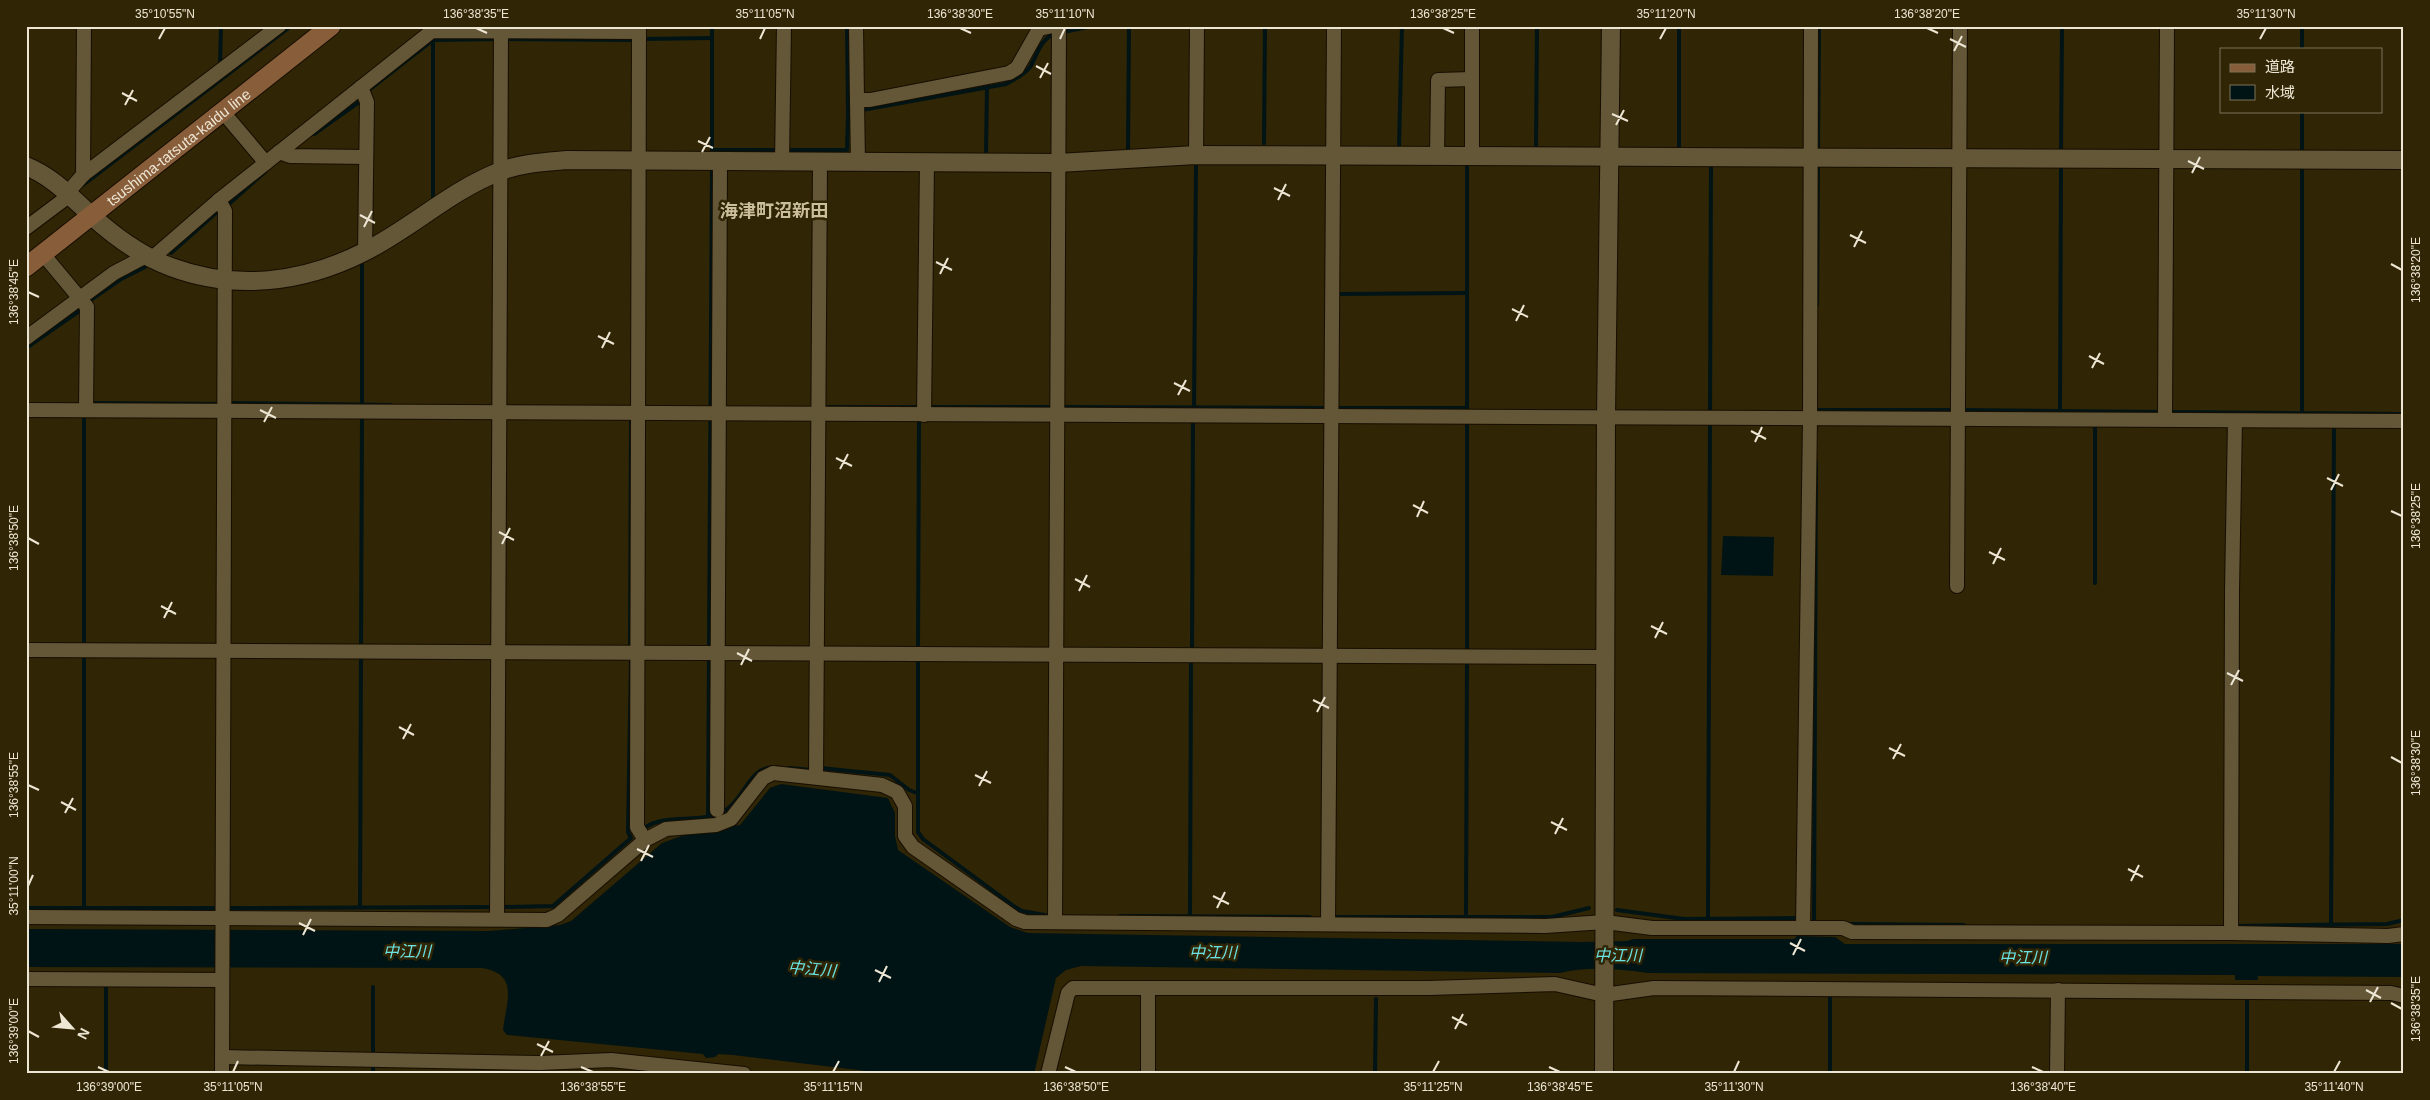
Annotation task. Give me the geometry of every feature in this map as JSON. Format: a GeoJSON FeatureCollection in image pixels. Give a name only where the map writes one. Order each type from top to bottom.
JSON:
{"type":"FeatureCollection","features":[{"type":"Feature","properties":{"kind":"main road","name":"tsushima-tatsuta-kaidu line"},"geometry":{"type":"LineString","coordinates":[[26,267],[330,26]]}},
{"type":"Feature","properties":{"kind":"street"},"geometry":{"type":"LineString","coordinates":[[83,175],[84,26]]}},
{"type":"Feature","properties":{"kind":"street"},"geometry":{"type":"LineString","coordinates":[[26,228],[69,193],[83,175],[278,26]]}},
{"type":"Feature","properties":{"kind":"street"},"geometry":{"type":"LineString","coordinates":[[782,162],[784,26]]}},
{"type":"Feature","properties":{"kind":"street"},"geometry":{"type":"LineString","coordinates":[[856,26],[858,163]]}},
{"type":"Feature","properties":{"kind":"street"},"geometry":{"type":"LineString","coordinates":[[1055,922],[1059,26]]}},
{"type":"Feature","properties":{"kind":"street"},"geometry":{"type":"LineString","coordinates":[[1196,155],[1197,26]]}},
{"type":"Feature","properties":{"kind":"street"},"geometry":{"type":"LineString","coordinates":[[1328,924],[1334,26]]}},
{"type":"Feature","properties":{"kind":"street"},"geometry":{"type":"LineString","coordinates":[[1472,26],[1472,156]]}},
{"type":"Feature","properties":{"kind":"street"},"geometry":{"type":"LineString","coordinates":[[1604,1074],[1606,417],[1612,157],[1612,26]]}},
{"type":"Feature","properties":{"kind":"street"},"geometry":{"type":"LineString","coordinates":[[1804,928],[1810,418],[1811,26]]}},
{"type":"Feature","properties":{"kind":"street"},"geometry":{"type":"LineString","coordinates":[[1957,586],[1960,26]]}},
{"type":"Feature","properties":{"kind":"street"},"geometry":{"type":"LineString","coordinates":[[2165,418],[2167,26]]}},
{"type":"Feature","properties":{"kind":"street"},"geometry":{"type":"LineString","coordinates":[[857,100],[870,100],[1009,73],[1017,68],[1043,27]]}},
{"type":"Feature","properties":{"kind":"street"},"geometry":{"type":"LineString","coordinates":[[26,338],[114,273],[149,257],[432,31],[438,29],[501,32],[638,29],[637,827],[645,840]]}},
{"type":"Feature","properties":{"kind":"street"},"geometry":{"type":"LineString","coordinates":[[497,918],[501,32]]}},
{"type":"Feature","properties":{"kind":"street"},"geometry":{"type":"LineString","coordinates":[[1437,156],[1438,80],[1472,79]]}},
{"type":"Feature","properties":{"kind":"street"},"geometry":{"type":"LineString","coordinates":[[361,87],[367,102],[365,252]]}},
{"type":"Feature","properties":{"kind":"street"},"geometry":{"type":"LineString","coordinates":[[223,112],[266,163]]}},
{"type":"Feature","properties":{"kind":"street"},"geometry":{"type":"LineString","coordinates":[[279,152],[290,156],[366,157]]}},
{"type":"Feature","properties":{"kind":"street"},"geometry":{"type":"LineString","coordinates":[[26,166],[38,170],[69,193],[92,216],[125,243],[149,257],[191,274],[224,280],[262,282],[305,275],[365,252],[463,189],[500,171],[528,163],[567,160],[1058,163],[1196,155],[2404,160]]}},
{"type":"Feature","properties":{"kind":"street"},"geometry":{"type":"LineString","coordinates":[[715,162],[713,653],[716,810]]}},
{"type":"Feature","properties":{"kind":"street"},"geometry":{"type":"LineString","coordinates":[[816,778],[820,415],[820,163]]}},
{"type":"Feature","properties":{"kind":"street"},"geometry":{"type":"LineString","coordinates":[[924,415],[927,163]]}},
{"type":"Feature","properties":{"kind":"street"},"geometry":{"type":"LineString","coordinates":[[219,200],[225,211],[222,1074]]}},
{"type":"Feature","properties":{"kind":"street"},"geometry":{"type":"LineString","coordinates":[[43,254],[87,307],[86,410]]}},
{"type":"Feature","properties":{"kind":"street"},"geometry":{"type":"LineString","coordinates":[[26,410],[820,415],[2165,418],[2235,421],[2404,421]]}},
{"type":"Feature","properties":{"kind":"street"},"geometry":{"type":"LineString","coordinates":[[2231,933],[2232,590],[2235,421]]}},
{"type":"Feature","properties":{"kind":"street"},"geometry":{"type":"LineString","coordinates":[[26,650],[1606,657]]}},
{"type":"Feature","properties":{"kind":"street"},"geometry":{"type":"LineString","coordinates":[[26,917],[222,922],[497,918],[547,920],[558,915],[645,840],[666,829],[701,825],[716,826],[732,820],[763,778],[773,773],[882,785],[897,792],[905,806],[905,836],[913,846],[1016,919],[1025,922],[1843,928],[1852,932],[2231,933],[2388,936],[2404,934]]}},
{"type":"Feature","properties":{"kind":"street"},"geometry":{"type":"LineString","coordinates":[[26,979],[223,976]]}},
{"type":"Feature","properties":{"kind":"street"},"geometry":{"type":"LineString","coordinates":[[1048,1074],[1068,993],[1073,988],[1429,988],[1555,984],[1604,989],[2058,990],[2391,993],[2404,996]]}},
{"type":"Feature","properties":{"kind":"street"},"geometry":{"type":"LineString","coordinates":[[1148,988],[1148,1074]]}},
{"type":"Feature","properties":{"kind":"street"},"geometry":{"type":"LineString","coordinates":[[2057,1074],[2058,990]]}},
{"type":"Feature","properties":{"kind":"street"},"geometry":{"type":"LineString","coordinates":[[222,1057],[539,1069],[611,1060],[744,1074]]}},
{"type":"Feature","properties":{"kind":"water"},"geometry":{"type":"Polygon","coordinates":[[[1723,536],[1774,537],[1773,576],[1721,575],[1723,536]]]}},
{"type":"Feature","properties":{"kind":"water","name":"中江川"},"geometry":{"type":"Polygon","coordinates":[[[781,784],[888,798],[895,813],[895,836],[898,850],[1010,927],[1028,933],[1583,942],[1627,941],[1634,939],[1794,939],[1797,936],[1835,937],[1845,944],[2404,944],[2404,977],[2258,976],[2258,980],[2235,980],[2235,975],[1648,973],[1604,969],[1581,969],[1560,973],[1081,966],[1066,970],[1056,978],[1034,1074],[891,1074],[733,1055],[718,1054],[715,1057],[706,1058],[703,1054],[507,1035],[503,1030],[508,1000],[506,983],[502,976],[494,971],[482,968],[26,967],[26,929],[489,931],[560,925],[571,921],[662,843],[693,832],[740,825],[770,788],[781,784]]]}},
{"type":"Feature","properties":{"kind":"waterway"},"geometry":{"type":"LineString","coordinates":[[220,66],[221,26]]}},
{"type":"Feature","properties":{"kind":"waterway"},"geometry":{"type":"LineString","coordinates":[[83,185],[291,26]]}},
{"type":"Feature","properties":{"kind":"waterway"},"geometry":{"type":"LineString","coordinates":[[712,26],[712,156]]}},
{"type":"Feature","properties":{"kind":"waterway"},"geometry":{"type":"LineString","coordinates":[[847,26],[848,113]]}},
{"type":"Feature","properties":{"kind":"waterway"},"geometry":{"type":"LineString","coordinates":[[1063,32],[1093,26]]}},
{"type":"Feature","properties":{"kind":"waterway"},"geometry":{"type":"LineString","coordinates":[[1128,150],[1129,26]]}},
{"type":"Feature","properties":{"kind":"waterway"},"geometry":{"type":"LineString","coordinates":[[1264,143],[1265,26]]}},
{"type":"Feature","properties":{"kind":"waterway"},"geometry":{"type":"LineString","coordinates":[[1399,146],[1402,26]]}},
{"type":"Feature","properties":{"kind":"waterway"},"geometry":{"type":"LineString","coordinates":[[1536,147],[1537,26]]}},
{"type":"Feature","properties":{"kind":"waterway"},"geometry":{"type":"LineString","coordinates":[[1679,26],[1679,148]]}},
{"type":"Feature","properties":{"kind":"waterway"},"geometry":{"type":"LineString","coordinates":[[1818,149],[1819,26]]}},
{"type":"Feature","properties":{"kind":"waterway"},"geometry":{"type":"LineString","coordinates":[[2061,152],[2062,26]]}},
{"type":"Feature","properties":{"kind":"waterway"},"geometry":{"type":"LineString","coordinates":[[2302,26],[2302,48]]}},
{"type":"Feature","properties":{"kind":"waterway"},"geometry":{"type":"LineString","coordinates":[[862,110],[1006,84],[1028,70],[1042,45],[1053,34]]}},
{"type":"Feature","properties":{"kind":"waterway"},"geometry":{"type":"LineString","coordinates":[[643,39],[712,38]]}},
{"type":"Feature","properties":{"kind":"waterway"},"geometry":{"type":"LineString","coordinates":[[369,90],[433,40],[496,39]]}},
{"type":"Feature","properties":{"kind":"waterway"},"geometry":{"type":"LineString","coordinates":[[506,39],[634,40]]}},
{"type":"Feature","properties":{"kind":"waterway"},"geometry":{"type":"LineString","coordinates":[[433,40],[433,197]]}},
{"type":"Feature","properties":{"kind":"waterway"},"geometry":{"type":"LineString","coordinates":[[986,155],[987,87]]}},
{"type":"Feature","properties":{"kind":"waterway"},"geometry":{"type":"LineString","coordinates":[[314,134],[359,102]]}},
{"type":"Feature","properties":{"kind":"waterway"},"geometry":{"type":"LineString","coordinates":[[787,150],[847,150],[848,113],[852,112]]}},
{"type":"Feature","properties":{"kind":"waterway"},"geometry":{"type":"LineString","coordinates":[[2302,112],[2302,152]]}},
{"type":"Feature","properties":{"kind":"waterway"},"geometry":{"type":"LineString","coordinates":[[712,150],[778,150]]}},
{"type":"Feature","properties":{"kind":"waterway"},"geometry":{"type":"LineString","coordinates":[[1194,408],[1196,164]]}},
{"type":"Feature","properties":{"kind":"waterway"},"geometry":{"type":"LineString","coordinates":[[1467,164],[1467,412]]}},
{"type":"Feature","properties":{"kind":"waterway"},"geometry":{"type":"LineString","coordinates":[[1817,305],[1818,165]]}},
{"type":"Feature","properties":{"kind":"waterway"},"geometry":{"type":"LineString","coordinates":[[709,649],[712,166]]}},
{"type":"Feature","properties":{"kind":"waterway"},"geometry":{"type":"LineString","coordinates":[[1710,413],[1711,166]]}},
{"type":"Feature","properties":{"kind":"waterway"},"geometry":{"type":"LineString","coordinates":[[2060,410],[2061,167]]}},
{"type":"Feature","properties":{"kind":"waterway"},"geometry":{"type":"LineString","coordinates":[[2302,167],[2302,413]]}},
{"type":"Feature","properties":{"kind":"waterway"},"geometry":{"type":"LineString","coordinates":[[230,203],[266,171]]}},
{"type":"Feature","properties":{"kind":"waterway"},"geometry":{"type":"LineString","coordinates":[[171,253],[217,212]]}},
{"type":"Feature","properties":{"kind":"waterway"},"geometry":{"type":"LineString","coordinates":[[362,265],[362,405]]}},
{"type":"Feature","properties":{"kind":"waterway"},"geometry":{"type":"LineString","coordinates":[[89,301],[121,279],[145,267]]}},
{"type":"Feature","properties":{"kind":"waterway"},"geometry":{"type":"LineString","coordinates":[[1338,294],[1467,293]]}},
{"type":"Feature","properties":{"kind":"waterway"},"geometry":{"type":"LineString","coordinates":[[26,348],[82,309]]}},
{"type":"Feature","properties":{"kind":"waterway"},"geometry":{"type":"LineString","coordinates":[[91,403],[218,404]]}},
{"type":"Feature","properties":{"kind":"waterway"},"geometry":{"type":"LineString","coordinates":[[230,403],[391,405]]}},
{"type":"Feature","properties":{"kind":"waterway"},"geometry":{"type":"LineString","coordinates":[[823,407],[920,407]]}},
{"type":"Feature","properties":{"kind":"waterway"},"geometry":{"type":"LineString","coordinates":[[928,407],[1053,407]]}},
{"type":"Feature","properties":{"kind":"waterway"},"geometry":{"type":"LineString","coordinates":[[1062,407],[1326,408]]}},
{"type":"Feature","properties":{"kind":"waterway"},"geometry":{"type":"LineString","coordinates":[[1338,408],[1467,408]]}},
{"type":"Feature","properties":{"kind":"waterway"},"geometry":{"type":"LineString","coordinates":[[1816,410],[1955,410]]}},
{"type":"Feature","properties":{"kind":"waterway"},"geometry":{"type":"LineString","coordinates":[[1962,410],[2160,412]]}},
{"type":"Feature","properties":{"kind":"waterway"},"geometry":{"type":"LineString","coordinates":[[2170,412],[2404,414]]}},
{"type":"Feature","properties":{"kind":"waterway"},"geometry":{"type":"LineString","coordinates":[[84,416],[84,645]]}},
{"type":"Feature","properties":{"kind":"waterway"},"geometry":{"type":"LineString","coordinates":[[361,646],[362,417]]}},
{"type":"Feature","properties":{"kind":"waterway"},"geometry":{"type":"LineString","coordinates":[[918,648],[919,419]]}},
{"type":"Feature","properties":{"kind":"waterway"},"geometry":{"type":"LineString","coordinates":[[1467,419],[1467,651]]}},
{"type":"Feature","properties":{"kind":"waterway"},"geometry":{"type":"LineString","coordinates":[[630,647],[631,420]]}},
{"type":"Feature","properties":{"kind":"waterway"},"geometry":{"type":"LineString","coordinates":[[1192,651],[1193,420]]}},
{"type":"Feature","properties":{"kind":"waterway"},"geometry":{"type":"LineString","coordinates":[[1708,918],[1710,422]]}},
{"type":"Feature","properties":{"kind":"waterway"},"geometry":{"type":"LineString","coordinates":[[2095,423],[2095,583]]}},
{"type":"Feature","properties":{"kind":"waterway"},"geometry":{"type":"LineString","coordinates":[[2331,925],[2334,426]]}},
{"type":"Feature","properties":{"kind":"waterway"},"geometry":{"type":"LineString","coordinates":[[1814,924],[1816,462]]}},
{"type":"Feature","properties":{"kind":"waterway"},"geometry":{"type":"LineString","coordinates":[[84,655],[84,908]]}},
{"type":"Feature","properties":{"kind":"waterway"},"geometry":{"type":"LineString","coordinates":[[360,907],[361,656]]}},
{"type":"Feature","properties":{"kind":"waterway"},"geometry":{"type":"LineString","coordinates":[[708,821],[709,656]]}},
{"type":"Feature","properties":{"kind":"waterway"},"geometry":{"type":"LineString","coordinates":[[918,658],[918,832],[923,839],[1015,907],[1022,911],[1050,916]]}},
{"type":"Feature","properties":{"kind":"waterway"},"geometry":{"type":"LineString","coordinates":[[503,907],[553,906],[631,838],[628,832],[631,659]]}},
{"type":"Feature","properties":{"kind":"waterway"},"geometry":{"type":"LineString","coordinates":[[1190,915],[1191,659]]}},
{"type":"Feature","properties":{"kind":"waterway"},"geometry":{"type":"LineString","coordinates":[[1466,916],[1467,660]]}},
{"type":"Feature","properties":{"kind":"waterway"},"geometry":{"type":"LineString","coordinates":[[643,829],[652,824],[673,819],[716,815],[733,804],[760,771],[777,767]]}},
{"type":"Feature","properties":{"kind":"waterway"},"geometry":{"type":"LineString","coordinates":[[789,768],[812,770]]}},
{"type":"Feature","properties":{"kind":"waterway"},"geometry":{"type":"LineString","coordinates":[[820,768],[890,775],[909,790],[917,793]]}},
{"type":"Feature","properties":{"kind":"waterway"},"geometry":{"type":"LineString","coordinates":[[228,908],[492,907]]}},
{"type":"Feature","properties":{"kind":"waterway"},"geometry":{"type":"LineString","coordinates":[[26,908],[216,908]]}},
{"type":"Feature","properties":{"kind":"waterway"},"geometry":{"type":"LineString","coordinates":[[1334,917],[1552,917],[1589,908]]}},
{"type":"Feature","properties":{"kind":"waterway"},"geometry":{"type":"LineString","coordinates":[[1617,910],[1684,919],[1797,918]]}},
{"type":"Feature","properties":{"kind":"waterway"},"geometry":{"type":"LineString","coordinates":[[1120,916],[1310,917]]}},
{"type":"Feature","properties":{"kind":"waterway"},"geometry":{"type":"LineString","coordinates":[[2234,926],[2387,924],[2404,920]]}},
{"type":"Feature","properties":{"kind":"waterway"},"geometry":{"type":"LineString","coordinates":[[1848,924],[1964,925]]}},
{"type":"Feature","properties":{"kind":"waterway"},"geometry":{"type":"LineString","coordinates":[[106,987],[106,1074]]}},
{"type":"Feature","properties":{"kind":"waterway"},"geometry":{"type":"LineString","coordinates":[[373,987],[373,1054]]}},
{"type":"Feature","properties":{"kind":"waterway"},"geometry":{"type":"LineString","coordinates":[[1830,992],[1830,1074]]}},
{"type":"Feature","properties":{"kind":"waterway"},"geometry":{"type":"LineString","coordinates":[[2247,996],[2247,1074]]}},
{"type":"Feature","properties":{"kind":"waterway"},"geometry":{"type":"LineString","coordinates":[[1375,1074],[1376,999]]}},
{"type":"Feature","properties":{"kind":"waterway"},"geometry":{"type":"LineString","coordinates":[[373,1064],[373,1074]]}},
{"type":"Feature","properties":{"kind":"district","name":"海津町沼新田"},"geometry":{"type":"Point","coordinates":[774,211]}}]}
